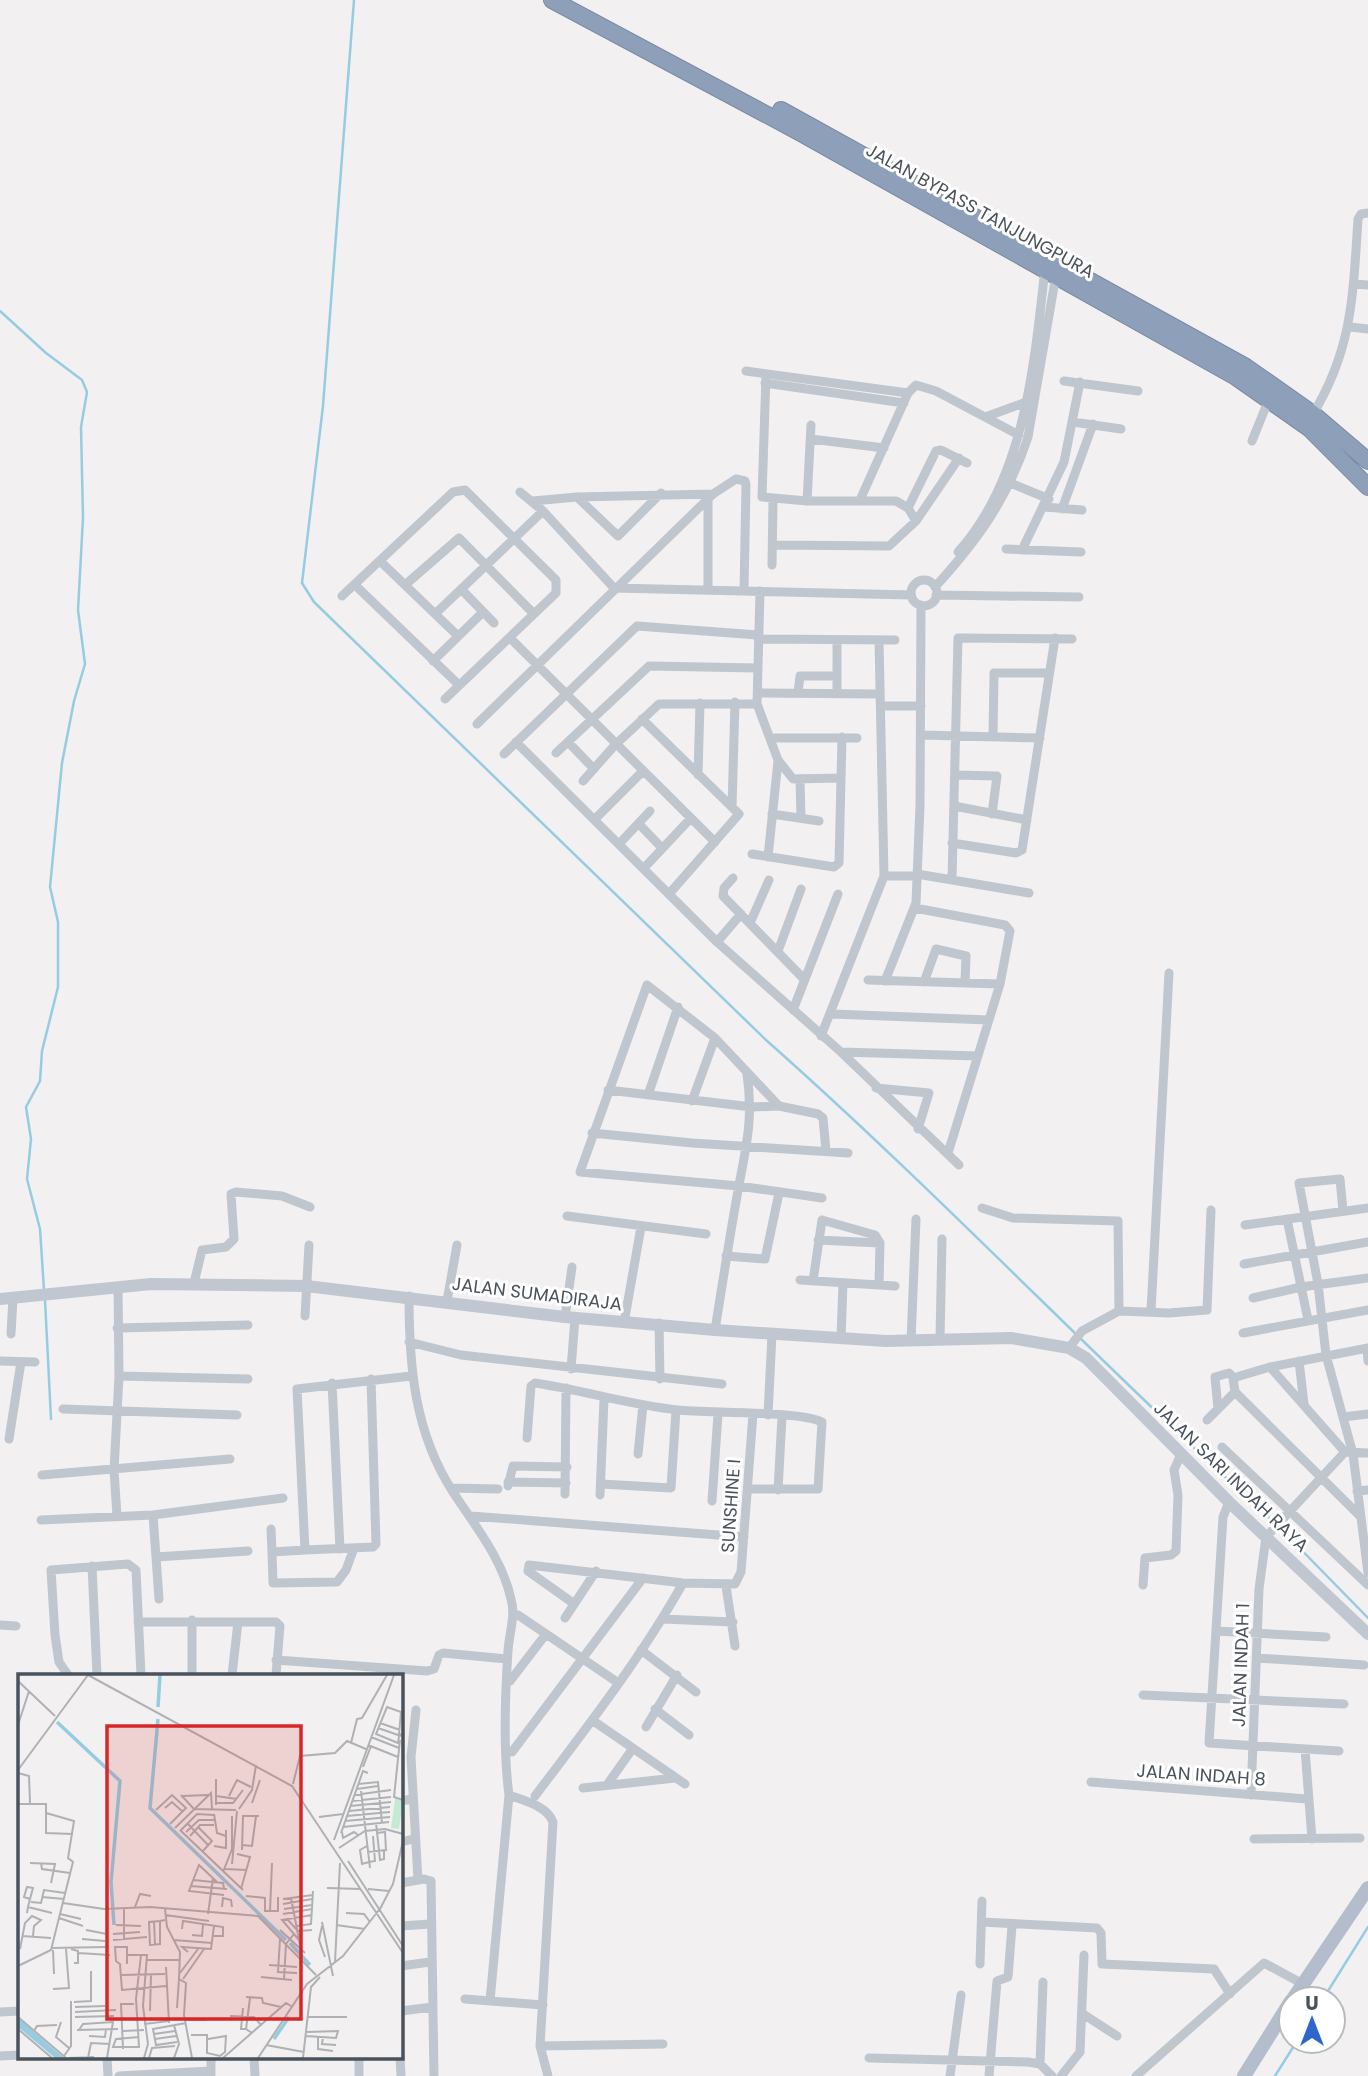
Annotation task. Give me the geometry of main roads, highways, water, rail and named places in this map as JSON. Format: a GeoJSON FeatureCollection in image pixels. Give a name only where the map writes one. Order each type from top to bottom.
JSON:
{"type":"FeatureCollection","features":[{"type":"Feature","properties":{"kind":"highway","name":"JALAN BYPASS TANJUNGPURA"},"geometry":{"type":"LineString","coordinates":[[552,0],[1051,272],[1269,399],[1309,428],[1368,487]]}},
{"type":"Feature","properties":{"kind":"highway","name":"JALAN BYPASS TANJUNGPURA"},"geometry":{"type":"LineString","coordinates":[[571,0],[813,127],[1246,367],[1313,414],[1368,461]]}},
{"type":"Feature","properties":{"kind":"main road"},"geometry":{"type":"LineString","coordinates":[[1302,1985],[1368,1888]]}},
{"type":"Feature","properties":{"kind":"main road"},"geometry":{"type":"LineString","coordinates":[[1244,2076],[1277,2024]]}},
{"type":"Feature","properties":{"kind":"waterway"},"geometry":{"type":"LineString","coordinates":[[354,0],[323,406],[302,583],[314,602],[766,1040],[895,1159],[1275,1523]]}},
{"type":"Feature","properties":{"kind":"waterway"},"geometry":{"type":"LineString","coordinates":[[0,311],[46,353],[82,380],[87,392],[81,427],[83,518],[78,610],[85,664],[74,701],[62,763],[50,887],[58,922],[58,987],[42,1051],[40,1081],[26,1107],[31,1139],[27,1179],[40,1229],[44,1290]]}},
{"type":"Feature","properties":{"kind":"waterway"},"geometry":{"type":"LineString","coordinates":[[45,1300],[51,1419]]}},
{"type":"Feature","properties":{"kind":"waterway"},"geometry":{"type":"LineString","coordinates":[[1280,1528],[1368,1618]]}},
{"type":"Feature","properties":{"kind":"waterway"},"geometry":{"type":"LineString","coordinates":[[1332,1985],[1368,1927]]}},
{"type":"Feature","properties":{"kind":"waterway"},"geometry":{"type":"LineString","coordinates":[[1275,2076],[1288,2055]]}}]}
